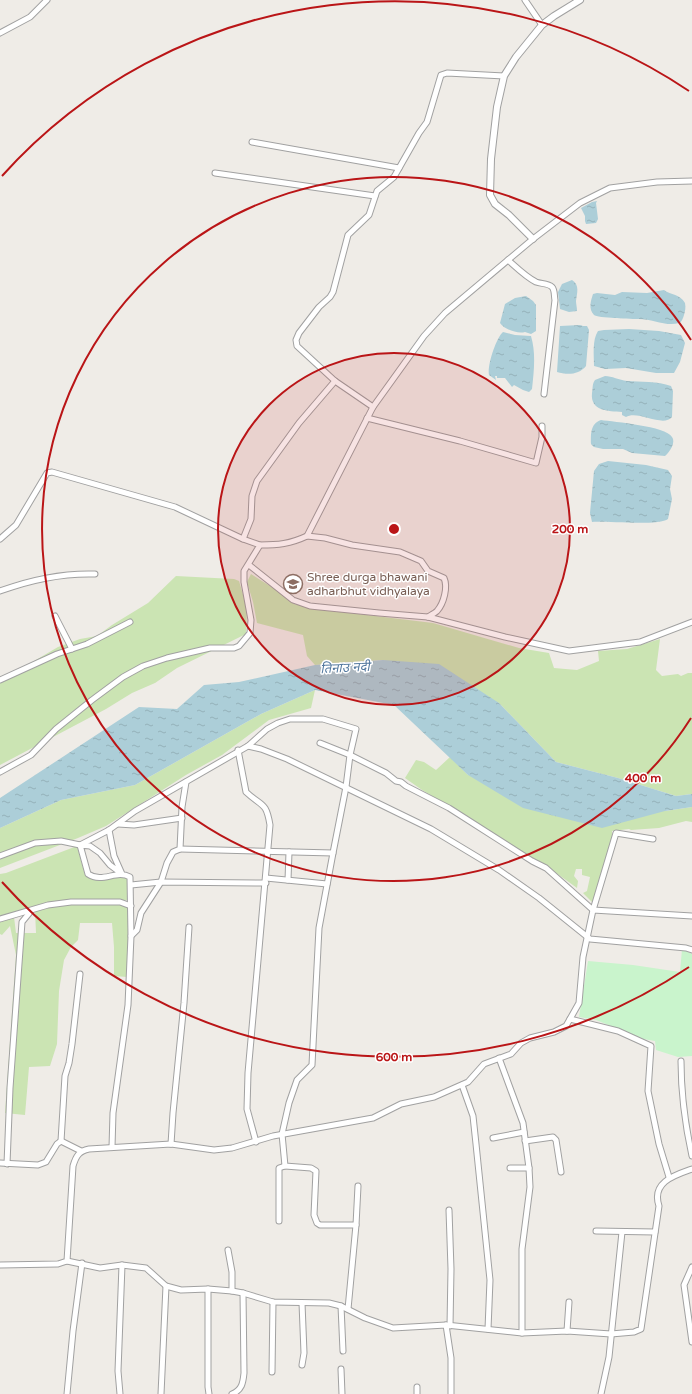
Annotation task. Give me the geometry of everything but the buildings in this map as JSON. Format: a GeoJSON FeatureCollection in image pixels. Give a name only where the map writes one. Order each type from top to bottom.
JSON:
{"type":"FeatureCollection","features":[{"type":"Feature","properties":{"kind":"street"},"geometry":{"type":"LineString","coordinates":[[0,33],[30,17],[46,0]]}},
{"type":"Feature","properties":{"kind":"street"},"geometry":{"type":"LineString","coordinates":[[525,0],[542,26]]}},
{"type":"Feature","properties":{"kind":"street"},"geometry":{"type":"LineString","coordinates":[[533,238],[509,215],[494,204],[490,195],[493,129],[504,76],[516,57],[542,26],[554,16],[580,0]]}},
{"type":"Feature","properties":{"kind":"street"},"geometry":{"type":"LineString","coordinates":[[373,408],[335,381],[297,346],[296,340],[302,328],[333,292],[347,238],[372,212],[375,196],[380,187],[394,177],[419,133],[428,122],[441,75],[443,73],[504,76]]}},
{"type":"Feature","properties":{"kind":"street"},"geometry":{"type":"LineString","coordinates":[[252,142],[398,168]]}},
{"type":"Feature","properties":{"kind":"street"},"geometry":{"type":"LineString","coordinates":[[215,173],[375,196]]}},
{"type":"Feature","properties":{"kind":"street"},"geometry":{"type":"LineString","coordinates":[[0,539],[16,525],[47,473],[52,472],[175,507],[260,545],[284,545],[298,541],[307,536],[373,408],[424,336],[446,313],[533,238],[580,203],[610,188],[657,182],[692,180]]}},
{"type":"Feature","properties":{"kind":"street"},"geometry":{"type":"LineString","coordinates":[[508,260],[532,280],[547,285],[553,290],[555,300],[544,394]]}},
{"type":"Feature","properties":{"kind":"street"},"geometry":{"type":"LineString","coordinates":[[244,539],[251,519],[252,496],[256,481],[299,423],[335,381]]}},
{"type":"Feature","properties":{"kind":"street"},"geometry":{"type":"LineString","coordinates":[[367,418],[460,441],[536,463],[542,438],[542,426]]}},
{"type":"Feature","properties":{"kind":"street"},"geometry":{"type":"LineString","coordinates":[[307,536],[325,538],[352,545],[400,552],[420,561],[428,571],[444,578],[446,583],[443,600],[437,611],[428,616]]}},
{"type":"Feature","properties":{"kind":"street"},"geometry":{"type":"LineString","coordinates":[[0,772],[31,756],[56,730],[92,700],[123,677],[143,666],[167,658],[210,648],[234,648],[240,646],[250,633],[251,620],[244,582],[244,572],[260,545]]}},
{"type":"Feature","properties":{"kind":"street"},"geometry":{"type":"LineString","coordinates":[[249,564],[293,600],[310,606],[371,613],[428,616],[505,637],[569,651],[640,642],[692,622]]}},
{"type":"Feature","properties":{"kind":"street"},"geometry":{"type":"LineString","coordinates":[[0,591],[21,583],[48,577],[95,574]]}},
{"type":"Feature","properties":{"kind":"street"},"geometry":{"type":"LineString","coordinates":[[55,616],[72,648]]}},
{"type":"Feature","properties":{"kind":"street"},"geometry":{"type":"LineString","coordinates":[[0,680],[56,654],[87,644],[130,622]]}},
{"type":"Feature","properties":{"kind":"street"},"geometry":{"type":"LineString","coordinates":[[80,845],[109,830],[135,811],[238,750],[248,746],[267,729],[278,723],[290,719],[323,719],[356,729],[319,928],[312,1065],[297,1080],[289,1103],[282,1134],[285,1166]]}},
{"type":"Feature","properties":{"kind":"street"},"geometry":{"type":"LineString","coordinates":[[320,743],[350,755],[449,808],[532,861],[546,868],[593,910],[692,916]]}},
{"type":"Feature","properties":{"kind":"street"},"geometry":{"type":"LineString","coordinates":[[248,746],[261,749],[287,759],[431,829],[499,870],[539,898],[590,939],[686,948],[692,950]]}},
{"type":"Feature","properties":{"kind":"street"},"geometry":{"type":"LineString","coordinates":[[238,750],[246,792],[262,803],[267,811],[270,825],[248,1073],[247,1109],[256,1142]]}},
{"type":"Feature","properties":{"kind":"street"},"geometry":{"type":"LineString","coordinates":[[180,849],[186,782]]}},
{"type":"Feature","properties":{"kind":"street"},"geometry":{"type":"LineString","coordinates":[[118,824],[134,825],[182,818]]}},
{"type":"Feature","properties":{"kind":"street"},"geometry":{"type":"LineString","coordinates":[[109,830],[114,856],[122,874]]}},
{"type":"Feature","properties":{"kind":"street"},"geometry":{"type":"LineString","coordinates":[[67,1260],[73,1166],[75,1157],[81,1151],[112,1147],[171,1144],[214,1150],[232,1148],[282,1134],[373,1118],[402,1104],[434,1097],[468,1082],[484,1064],[511,1054],[521,1043],[530,1038],[560,1030],[566,1026],[579,1003],[583,957],[587,937],[593,910],[616,833],[653,839]]}},
{"type":"Feature","properties":{"kind":"street"},"geometry":{"type":"LineString","coordinates":[[0,856],[35,843],[60,840],[90,846],[100,853],[110,865],[122,874],[130,877],[131,936],[128,1005],[114,1107],[112,1147]]}},
{"type":"Feature","properties":{"kind":"street"},"geometry":{"type":"LineString","coordinates":[[80,845],[88,874],[92,877],[99,879],[122,874]]}},
{"type":"Feature","properties":{"kind":"street"},"geometry":{"type":"LineString","coordinates":[[131,936],[137,930],[141,913],[161,882],[167,863],[173,852],[180,849],[333,853]]}},
{"type":"Feature","properties":{"kind":"street"},"geometry":{"type":"LineString","coordinates":[[288,880],[289,852]]}},
{"type":"Feature","properties":{"kind":"street"},"geometry":{"type":"LineString","coordinates":[[130,885],[161,882],[288,880],[327,884]]}},
{"type":"Feature","properties":{"kind":"street"},"geometry":{"type":"LineString","coordinates":[[0,919],[48,906],[71,902],[120,902],[131,906]]}},
{"type":"Feature","properties":{"kind":"street"},"geometry":{"type":"LineString","coordinates":[[7,1164],[11,1072],[22,922],[31,911]]}},
{"type":"Feature","properties":{"kind":"street"},"geometry":{"type":"LineString","coordinates":[[171,1144],[184,1004],[189,927]]}},
{"type":"Feature","properties":{"kind":"street"},"geometry":{"type":"LineString","coordinates":[[0,1163],[38,1165],[46,1162],[57,1144],[61,1141],[65,1076],[72,1044],[80,974]]}},
{"type":"Feature","properties":{"kind":"street"},"geometry":{"type":"LineString","coordinates":[[570,1019],[618,1031],[651,1046],[648,1091],[659,1144],[670,1177]]}},
{"type":"Feature","properties":{"kind":"street"},"geometry":{"type":"LineString","coordinates":[[499,1058],[523,1123],[529,1168],[530,1187],[522,1249],[522,1333]]}},
{"type":"Feature","properties":{"kind":"street"},"geometry":{"type":"LineString","coordinates":[[681,1061],[681,1090],[685,1123],[692,1156]]}},
{"type":"Feature","properties":{"kind":"street"},"geometry":{"type":"LineString","coordinates":[[462,1084],[473,1116],[476,1144],[490,1280],[488,1329]]}},
{"type":"Feature","properties":{"kind":"street"},"geometry":{"type":"LineString","coordinates":[[493,1138],[524,1132]]}},
{"type":"Feature","properties":{"kind":"street"},"geometry":{"type":"LineString","coordinates":[[525,1141],[553,1137],[556,1140],[561,1172]]}},
{"type":"Feature","properties":{"kind":"street"},"geometry":{"type":"LineString","coordinates":[[61,1141],[81,1151]]}},
{"type":"Feature","properties":{"kind":"street"},"geometry":{"type":"LineString","coordinates":[[279,1221],[279,1168],[285,1166],[311,1168],[316,1171],[314,1215],[317,1224],[356,1225]]}},
{"type":"Feature","properties":{"kind":"street"},"geometry":{"type":"LineString","coordinates":[[510,1168],[529,1168]]}},
{"type":"Feature","properties":{"kind":"street"},"geometry":{"type":"LineString","coordinates":[[0,1265],[58,1264],[67,1260],[100,1268],[122,1265],[146,1268],[166,1286],[181,1290],[208,1289],[232,1291],[273,1302],[329,1304],[341,1306],[348,1308],[365,1318],[393,1328],[448,1325],[522,1333],[567,1331],[611,1334],[634,1332],[641,1329],[659,1206],[657,1199],[658,1192],[664,1182],[670,1177],[692,1169]]}},
{"type":"Feature","properties":{"kind":"street"},"geometry":{"type":"LineString","coordinates":[[348,1308],[358,1186]]}},
{"type":"Feature","properties":{"kind":"street"},"geometry":{"type":"LineString","coordinates":[[449,1210],[451,1277],[448,1325],[452,1358],[451,1394]]}},
{"type":"Feature","properties":{"kind":"street"},"geometry":{"type":"LineString","coordinates":[[596,1231],[654,1232]]}},
{"type":"Feature","properties":{"kind":"street"},"geometry":{"type":"LineString","coordinates":[[601,1394],[610,1357],[611,1334],[622,1232]]}},
{"type":"Feature","properties":{"kind":"street"},"geometry":{"type":"LineString","coordinates":[[228,1250],[232,1272],[232,1291]]}},
{"type":"Feature","properties":{"kind":"street"},"geometry":{"type":"LineString","coordinates":[[67,1394],[73,1331],[82,1263]]}},
{"type":"Feature","properties":{"kind":"street"},"geometry":{"type":"LineString","coordinates":[[120,1394],[118,1371],[122,1265]]}},
{"type":"Feature","properties":{"kind":"street"},"geometry":{"type":"LineString","coordinates":[[692,1267],[684,1285],[692,1342]]}},
{"type":"Feature","properties":{"kind":"street"},"geometry":{"type":"LineString","coordinates":[[161,1394],[166,1286]]}},
{"type":"Feature","properties":{"kind":"street"},"geometry":{"type":"LineString","coordinates":[[208,1289],[209,1394]]}},
{"type":"Feature","properties":{"kind":"street"},"geometry":{"type":"LineString","coordinates":[[232,1394],[237,1392],[242,1386],[244,1373],[243,1293]]}},
{"type":"Feature","properties":{"kind":"street"},"geometry":{"type":"LineString","coordinates":[[272,1372],[273,1302]]}},
{"type":"Feature","properties":{"kind":"street"},"geometry":{"type":"LineString","coordinates":[[567,1331],[569,1302]]}},
{"type":"Feature","properties":{"kind":"street"},"geometry":{"type":"LineString","coordinates":[[302,1303],[304,1353],[302,1365]]}},
{"type":"Feature","properties":{"kind":"street"},"geometry":{"type":"LineString","coordinates":[[341,1306],[343,1351]]}},
{"type":"Feature","properties":{"kind":"street"},"geometry":{"type":"LineString","coordinates":[[341,1369],[342,1394]]}},
{"type":"Feature","properties":{"kind":"street"},"geometry":{"type":"LineString","coordinates":[[417,1387],[417,1394]]}},
{"type":"Feature","properties":{"kind":"green space"},"geometry":{"type":"Polygon","coordinates":[[[251,574],[278,591],[294,604],[326,610],[433,623],[519,648],[549,653],[554,668],[577,670],[599,661],[598,651],[627,649],[660,639],[656,670],[662,676],[678,674],[681,676],[692,673],[692,794],[676,796],[618,778],[556,762],[499,703],[383,660],[315,665],[307,656],[303,635],[257,623],[247,582],[251,574]]]}},
{"type":"Feature","properties":{"kind":"green space"},"geometry":{"type":"Polygon","coordinates":[[[176,576],[234,579],[239,581],[247,608],[246,634],[177,668],[155,683],[132,693],[106,709],[0,765],[0,677],[29,664],[58,647],[80,639],[97,636],[148,603],[176,576]]]}},
{"type":"Feature","properties":{"kind":"green space"},"geometry":{"type":"Polygon","coordinates":[[[315,690],[311,708],[269,720],[222,755],[186,775],[106,826],[0,868],[0,828],[61,800],[135,785],[261,714],[315,690]]]}},
{"type":"Feature","properties":{"kind":"green space"},"geometry":{"type":"Polygon","coordinates":[[[450,757],[468,775],[665,811],[692,807],[692,822],[686,821],[659,828],[612,831],[612,838],[593,903],[583,893],[587,891],[590,877],[582,875],[582,869],[576,869],[574,876],[578,881],[577,888],[552,870],[523,855],[478,823],[422,790],[405,778],[416,760],[424,762],[436,770],[450,757]]]}},
{"type":"Feature","properties":{"kind":"green space"},"geometry":{"type":"Polygon","coordinates":[[[77,846],[85,875],[94,880],[128,877],[128,900],[28,907],[18,912],[0,916],[0,874],[77,846]]]}},
{"type":"Feature","properties":{"kind":"green space"},"geometry":{"type":"Polygon","coordinates":[[[72,904],[121,904],[129,907],[130,923],[127,977],[114,976],[112,923],[80,923],[78,940],[71,947],[64,960],[59,991],[57,1044],[50,1066],[29,1067],[25,1115],[5,1113],[16,955],[10,926],[2,935],[0,934],[0,922],[14,917],[16,933],[36,933],[35,911],[72,904]]]}},
{"type":"Feature","properties":{"kind":"green space"},"geometry":{"type":"Polygon","coordinates":[[[682,949],[692,954],[692,1056],[678,1057],[656,1050],[655,1041],[643,1039],[596,1020],[579,1017],[588,961],[633,965],[680,972],[682,949]]]}},
{"type":"Feature","properties":{"kind":"water"},"geometry":{"type":"Polygon","coordinates":[[[597,201],[598,219],[596,223],[586,224],[585,216],[581,208],[597,201]]]}},
{"type":"Feature","properties":{"kind":"water"},"geometry":{"type":"Polygon","coordinates":[[[572,280],[575,282],[577,287],[577,311],[569,312],[560,309],[558,292],[562,284],[572,280]]]}},
{"type":"Feature","properties":{"kind":"water"},"geometry":{"type":"Polygon","coordinates":[[[664,290],[678,296],[685,303],[684,315],[682,321],[679,323],[670,324],[644,319],[601,317],[594,315],[591,310],[590,304],[593,294],[615,295],[622,292],[647,293],[664,290]]]}},
{"type":"Feature","properties":{"kind":"water"},"geometry":{"type":"Polygon","coordinates":[[[526,296],[536,305],[536,331],[531,334],[512,331],[505,328],[500,323],[505,304],[515,298],[526,296]]]}},
{"type":"Feature","properties":{"kind":"water"},"geometry":{"type":"Polygon","coordinates":[[[560,326],[587,326],[589,330],[586,366],[573,374],[557,372],[560,326]]]}},
{"type":"Feature","properties":{"kind":"water"},"geometry":{"type":"Polygon","coordinates":[[[629,329],[659,331],[681,335],[685,343],[680,362],[674,373],[656,373],[626,368],[605,369],[594,366],[594,343],[598,331],[629,329]]]}},
{"type":"Feature","properties":{"kind":"water"},"geometry":{"type":"Polygon","coordinates":[[[503,332],[515,335],[531,336],[534,349],[534,362],[532,389],[529,392],[514,385],[512,387],[505,378],[497,378],[497,376],[495,376],[496,380],[489,375],[489,365],[493,352],[500,335],[503,332]]]}},
{"type":"Feature","properties":{"kind":"water"},"geometry":{"type":"Polygon","coordinates":[[[605,376],[627,381],[655,382],[671,386],[673,391],[672,417],[663,421],[631,415],[626,417],[622,415],[622,412],[597,407],[592,399],[593,385],[595,380],[605,376]]]}},
{"type":"Feature","properties":{"kind":"water"},"geometry":{"type":"Polygon","coordinates":[[[601,420],[639,425],[660,430],[668,433],[672,437],[673,444],[665,456],[632,453],[623,449],[603,449],[594,447],[591,444],[592,430],[595,424],[601,420]]]}},
{"type":"Feature","properties":{"kind":"water"},"geometry":{"type":"Polygon","coordinates":[[[608,461],[646,465],[668,470],[672,476],[670,489],[672,499],[668,519],[644,523],[592,522],[590,513],[594,471],[599,464],[608,461]]]}},
{"type":"Feature","properties":{"kind":"water","name":"तिनाउ नदी"},"geometry":{"type":"Polygon","coordinates":[[[383,660],[439,664],[499,703],[556,762],[618,778],[676,796],[692,794],[692,807],[665,811],[602,828],[523,808],[468,775],[394,705],[315,690],[261,714],[135,785],[61,800],[0,828],[0,798],[139,707],[177,709],[204,685],[239,682],[315,665],[383,660]]]}},
{"type":"Feature","properties":{"kind":"place","name":"Shree durga bhawani adharbhut vidhyalaya"},"geometry":{"type":"Point","coordinates":[293,584]}}]}
